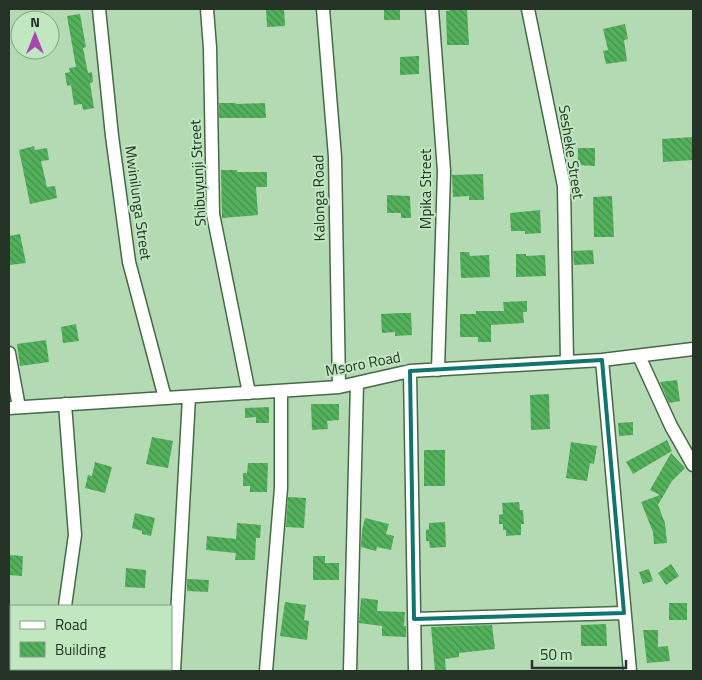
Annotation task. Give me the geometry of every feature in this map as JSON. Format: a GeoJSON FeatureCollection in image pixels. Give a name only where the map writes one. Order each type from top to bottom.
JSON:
{"type":"FeatureCollection","features":[{"type":"Feature","properties":{"kind":"street","name":"Mwinilunga Street"},"geometry":{"type":"LineString","coordinates":[[99,9],[112,136],[129,262],[165,398]]}},
{"type":"Feature","properties":{"kind":"street","name":"Shibuyunji Street"},"geometry":{"type":"LineString","coordinates":[[207,9],[210,48],[213,214],[248,393]]}},
{"type":"Feature","properties":{"kind":"street","name":"Kalonga Road"},"geometry":{"type":"LineString","coordinates":[[323,9],[334,157],[339,387]]}},
{"type":"Feature","properties":{"kind":"street","name":"Mpika Street"},"geometry":{"type":"LineString","coordinates":[[432,9],[444,171],[438,370]]}},
{"type":"Feature","properties":{"kind":"street","name":"Sesheke Street"},"geometry":{"type":"LineString","coordinates":[[528,9],[564,186],[567,362]]}},
{"type":"Feature","properties":{"kind":"street","name":"Msoro Road"},"geometry":{"type":"LineString","coordinates":[[14,407],[339,387],[410,372],[602,360],[693,349]]}},
{"type":"Feature","properties":{"kind":"street"},"geometry":{"type":"LineString","coordinates":[[9,354],[14,407]]}},
{"type":"Feature","properties":{"kind":"street"},"geometry":{"type":"LineString","coordinates":[[639,356],[671,426],[693,465]]}},
{"type":"Feature","properties":{"kind":"street"},"geometry":{"type":"LineString","coordinates":[[602,360],[630,671]]}},
{"type":"Feature","properties":{"kind":"street"},"geometry":{"type":"LineString","coordinates":[[410,372],[415,671]]}},
{"type":"Feature","properties":{"kind":"street"},"geometry":{"type":"LineString","coordinates":[[350,671],[357,383]]}},
{"type":"Feature","properties":{"kind":"street"},"geometry":{"type":"LineString","coordinates":[[266,671],[281,488],[281,391]]}},
{"type":"Feature","properties":{"kind":"street"},"geometry":{"type":"LineString","coordinates":[[174,671],[189,397]]}},
{"type":"Feature","properties":{"kind":"street"},"geometry":{"type":"LineString","coordinates":[[65,605],[75,535],[66,404]]}},
{"type":"Feature","properties":{"kind":"street"},"geometry":{"type":"LineString","coordinates":[[414,619],[624,613]]}},
{"type":"Feature","properties":{"kind":"highlighted area"},"geometry":{"type":"Polygon","coordinates":[[[602,360],[624,613],[414,619],[410,371],[602,360]]]}},
{"type":"Feature","properties":{"kind":"building"},"geometry":{"type":"Polygon","coordinates":[[[266,9],[284,9],[285,26],[267,27],[266,9]]]}},
{"type":"Feature","properties":{"kind":"building"},"geometry":{"type":"Polygon","coordinates":[[[384,9],[400,9],[400,20],[384,20],[384,9]]]}},
{"type":"Feature","properties":{"kind":"building"},"geometry":{"type":"Polygon","coordinates":[[[449,9],[467,9],[469,45],[447,45],[446,11],[449,11],[449,9]]]}},
{"type":"Feature","properties":{"kind":"building"},"geometry":{"type":"Polygon","coordinates":[[[80,14],[86,47],[83,48],[88,73],[92,72],[93,82],[90,83],[94,108],[83,110],[82,104],[74,105],[71,85],[67,86],[65,73],[70,72],[69,68],[76,67],[67,16],[80,14]]]}},
{"type":"Feature","properties":{"kind":"building"},"geometry":{"type":"Polygon","coordinates":[[[625,24],[628,39],[624,40],[627,61],[606,64],[603,51],[608,50],[603,29],[625,24]]]}},
{"type":"Feature","properties":{"kind":"building"},"geometry":{"type":"Polygon","coordinates":[[[419,56],[419,74],[400,75],[400,57],[419,56]]]}},
{"type":"Feature","properties":{"kind":"building"},"geometry":{"type":"Polygon","coordinates":[[[219,103],[265,103],[266,118],[219,118],[219,103]]]}},
{"type":"Feature","properties":{"kind":"building"},"geometry":{"type":"Polygon","coordinates":[[[692,137],[693,160],[663,162],[662,139],[692,137]]]}},
{"type":"Feature","properties":{"kind":"building"},"geometry":{"type":"Polygon","coordinates":[[[34,146],[35,150],[47,148],[49,160],[41,161],[47,187],[55,186],[57,198],[30,204],[19,150],[34,146]]]}},
{"type":"Feature","properties":{"kind":"building"},"geometry":{"type":"Polygon","coordinates":[[[578,148],[595,148],[595,166],[578,165],[578,148]]]}},
{"type":"Feature","properties":{"kind":"building"},"geometry":{"type":"Polygon","coordinates":[[[221,170],[267,172],[267,187],[256,187],[258,215],[222,218],[221,170]]]}},
{"type":"Feature","properties":{"kind":"building"},"geometry":{"type":"Polygon","coordinates":[[[483,174],[484,200],[469,200],[469,196],[453,197],[452,175],[483,174]]]}},
{"type":"Feature","properties":{"kind":"building"},"geometry":{"type":"Polygon","coordinates":[[[387,195],[410,196],[411,218],[401,218],[401,213],[387,213],[387,195]]]}},
{"type":"Feature","properties":{"kind":"building"},"geometry":{"type":"Polygon","coordinates":[[[612,196],[614,237],[594,237],[593,197],[612,196]]]}},
{"type":"Feature","properties":{"kind":"building"},"geometry":{"type":"Polygon","coordinates":[[[540,210],[541,233],[525,234],[525,231],[511,231],[510,213],[540,210]]]}},
{"type":"Feature","properties":{"kind":"building"},"geometry":{"type":"Polygon","coordinates":[[[20,234],[26,263],[10,265],[9,236],[20,234]]]}},
{"type":"Feature","properties":{"kind":"building"},"geometry":{"type":"Polygon","coordinates":[[[593,250],[594,264],[574,265],[573,251],[593,250]]]}},
{"type":"Feature","properties":{"kind":"building"},"geometry":{"type":"Polygon","coordinates":[[[460,252],[469,252],[470,256],[489,255],[490,277],[461,278],[460,252]]]}},
{"type":"Feature","properties":{"kind":"building"},"geometry":{"type":"Polygon","coordinates":[[[516,254],[526,254],[526,256],[545,255],[546,276],[516,277],[516,254]]]}},
{"type":"Feature","properties":{"kind":"building"},"geometry":{"type":"Polygon","coordinates":[[[527,301],[527,312],[523,312],[524,323],[491,325],[491,342],[478,342],[478,337],[460,337],[460,314],[476,314],[476,311],[504,311],[503,302],[527,301]]]}},
{"type":"Feature","properties":{"kind":"building"},"geometry":{"type":"Polygon","coordinates":[[[411,313],[412,335],[395,336],[395,332],[382,333],[381,314],[411,313]]]}},
{"type":"Feature","properties":{"kind":"building"},"geometry":{"type":"Polygon","coordinates":[[[76,324],[79,341],[63,343],[61,327],[76,324]]]}},
{"type":"Feature","properties":{"kind":"building"},"geometry":{"type":"Polygon","coordinates":[[[46,340],[49,362],[20,366],[17,344],[46,340]]]}},
{"type":"Feature","properties":{"kind":"building"},"geometry":{"type":"Polygon","coordinates":[[[677,380],[680,401],[669,403],[660,382],[677,380]]]}},
{"type":"Feature","properties":{"kind":"building"},"geometry":{"type":"Polygon","coordinates":[[[549,394],[550,429],[531,430],[530,395],[549,394]]]}},
{"type":"Feature","properties":{"kind":"building"},"geometry":{"type":"Polygon","coordinates":[[[311,404],[339,404],[339,420],[327,421],[328,429],[312,430],[311,404]]]}},
{"type":"Feature","properties":{"kind":"building"},"geometry":{"type":"Polygon","coordinates":[[[269,407],[269,423],[256,423],[256,417],[245,418],[245,408],[269,407]]]}},
{"type":"Feature","properties":{"kind":"building"},"geometry":{"type":"Polygon","coordinates":[[[633,422],[633,435],[619,436],[618,423],[633,422]]]}},
{"type":"Feature","properties":{"kind":"building"},"geometry":{"type":"Polygon","coordinates":[[[152,437],[173,441],[168,468],[146,464],[152,437]]]}},
{"type":"Feature","properties":{"kind":"building"},"geometry":{"type":"Polygon","coordinates":[[[667,440],[672,451],[633,474],[626,462],[667,440]]]}},
{"type":"Feature","properties":{"kind":"building"},"geometry":{"type":"Polygon","coordinates":[[[571,442],[597,446],[594,464],[590,463],[587,481],[566,478],[571,442]]]}},
{"type":"Feature","properties":{"kind":"building"},"geometry":{"type":"Polygon","coordinates":[[[424,450],[445,450],[445,486],[424,486],[424,450]]]}},
{"type":"Feature","properties":{"kind":"building"},"geometry":{"type":"Polygon","coordinates":[[[671,453],[685,468],[672,481],[658,505],[665,523],[667,543],[654,544],[653,532],[641,502],[660,495],[650,490],[671,453]]]}},
{"type":"Feature","properties":{"kind":"building"},"geometry":{"type":"Polygon","coordinates":[[[95,462],[112,467],[105,493],[85,488],[88,475],[92,476],[95,462]]]}},
{"type":"Feature","properties":{"kind":"building"},"geometry":{"type":"Polygon","coordinates":[[[248,463],[268,463],[267,492],[250,492],[250,486],[243,486],[243,473],[247,473],[248,463]]]}},
{"type":"Feature","properties":{"kind":"building"},"geometry":{"type":"Polygon","coordinates":[[[288,497],[306,498],[304,528],[286,527],[288,497]]]}},
{"type":"Feature","properties":{"kind":"building"},"geometry":{"type":"Polygon","coordinates":[[[519,502],[520,510],[523,510],[524,524],[521,524],[521,535],[506,536],[503,524],[499,524],[499,515],[503,514],[502,503],[519,502]]]}},
{"type":"Feature","properties":{"kind":"building"},"geometry":{"type":"Polygon","coordinates":[[[135,513],[155,518],[151,536],[142,534],[142,531],[132,528],[135,513]]]}},
{"type":"Feature","properties":{"kind":"building"},"geometry":{"type":"Polygon","coordinates":[[[365,518],[389,524],[386,534],[394,536],[391,550],[377,547],[376,551],[361,547],[365,518]]]}},
{"type":"Feature","properties":{"kind":"building"},"geometry":{"type":"Polygon","coordinates":[[[445,522],[446,547],[430,548],[429,541],[426,541],[426,530],[429,529],[429,523],[445,522]]]}},
{"type":"Feature","properties":{"kind":"building"},"geometry":{"type":"Polygon","coordinates":[[[237,523],[261,525],[260,538],[256,538],[255,560],[235,560],[236,553],[206,550],[207,536],[236,539],[237,523]]]}},
{"type":"Feature","properties":{"kind":"building"},"geometry":{"type":"Polygon","coordinates":[[[9,555],[23,556],[22,576],[9,575],[9,555]]]}},
{"type":"Feature","properties":{"kind":"building"},"geometry":{"type":"Polygon","coordinates":[[[313,556],[325,556],[325,563],[339,563],[339,580],[313,580],[313,556]]]}},
{"type":"Feature","properties":{"kind":"building"},"geometry":{"type":"Polygon","coordinates":[[[671,564],[679,576],[666,585],[658,573],[671,564]]]}},
{"type":"Feature","properties":{"kind":"building"},"geometry":{"type":"Polygon","coordinates":[[[126,568],[146,570],[145,588],[125,587],[126,568]]]}},
{"type":"Feature","properties":{"kind":"building"},"geometry":{"type":"Polygon","coordinates":[[[649,569],[653,581],[643,584],[639,572],[649,569]]]}},
{"type":"Feature","properties":{"kind":"building"},"geometry":{"type":"Polygon","coordinates":[[[187,579],[209,580],[208,592],[187,591],[187,579]]]}},
{"type":"Feature","properties":{"kind":"building"},"geometry":{"type":"Polygon","coordinates":[[[361,598],[378,600],[377,611],[405,612],[404,626],[406,626],[406,637],[382,636],[382,626],[359,623],[361,598]]]}},
{"type":"Feature","properties":{"kind":"building"},"geometry":{"type":"Polygon","coordinates":[[[285,602],[306,605],[304,620],[309,621],[307,640],[280,636],[285,602]]]}},
{"type":"Feature","properties":{"kind":"building"},"geometry":{"type":"Polygon","coordinates":[[[669,603],[687,603],[687,620],[669,620],[669,603]]]}},
{"type":"Feature","properties":{"kind":"building"},"geometry":{"type":"Polygon","coordinates":[[[606,624],[607,646],[581,646],[581,625],[606,624]]]}},
{"type":"Feature","properties":{"kind":"building"},"geometry":{"type":"Polygon","coordinates":[[[492,625],[495,649],[459,653],[459,657],[445,659],[446,671],[435,671],[431,627],[492,625]]]}},
{"type":"Feature","properties":{"kind":"building"},"geometry":{"type":"Polygon","coordinates":[[[643,630],[658,630],[658,647],[668,646],[670,661],[647,663],[643,630]]]}}]}
